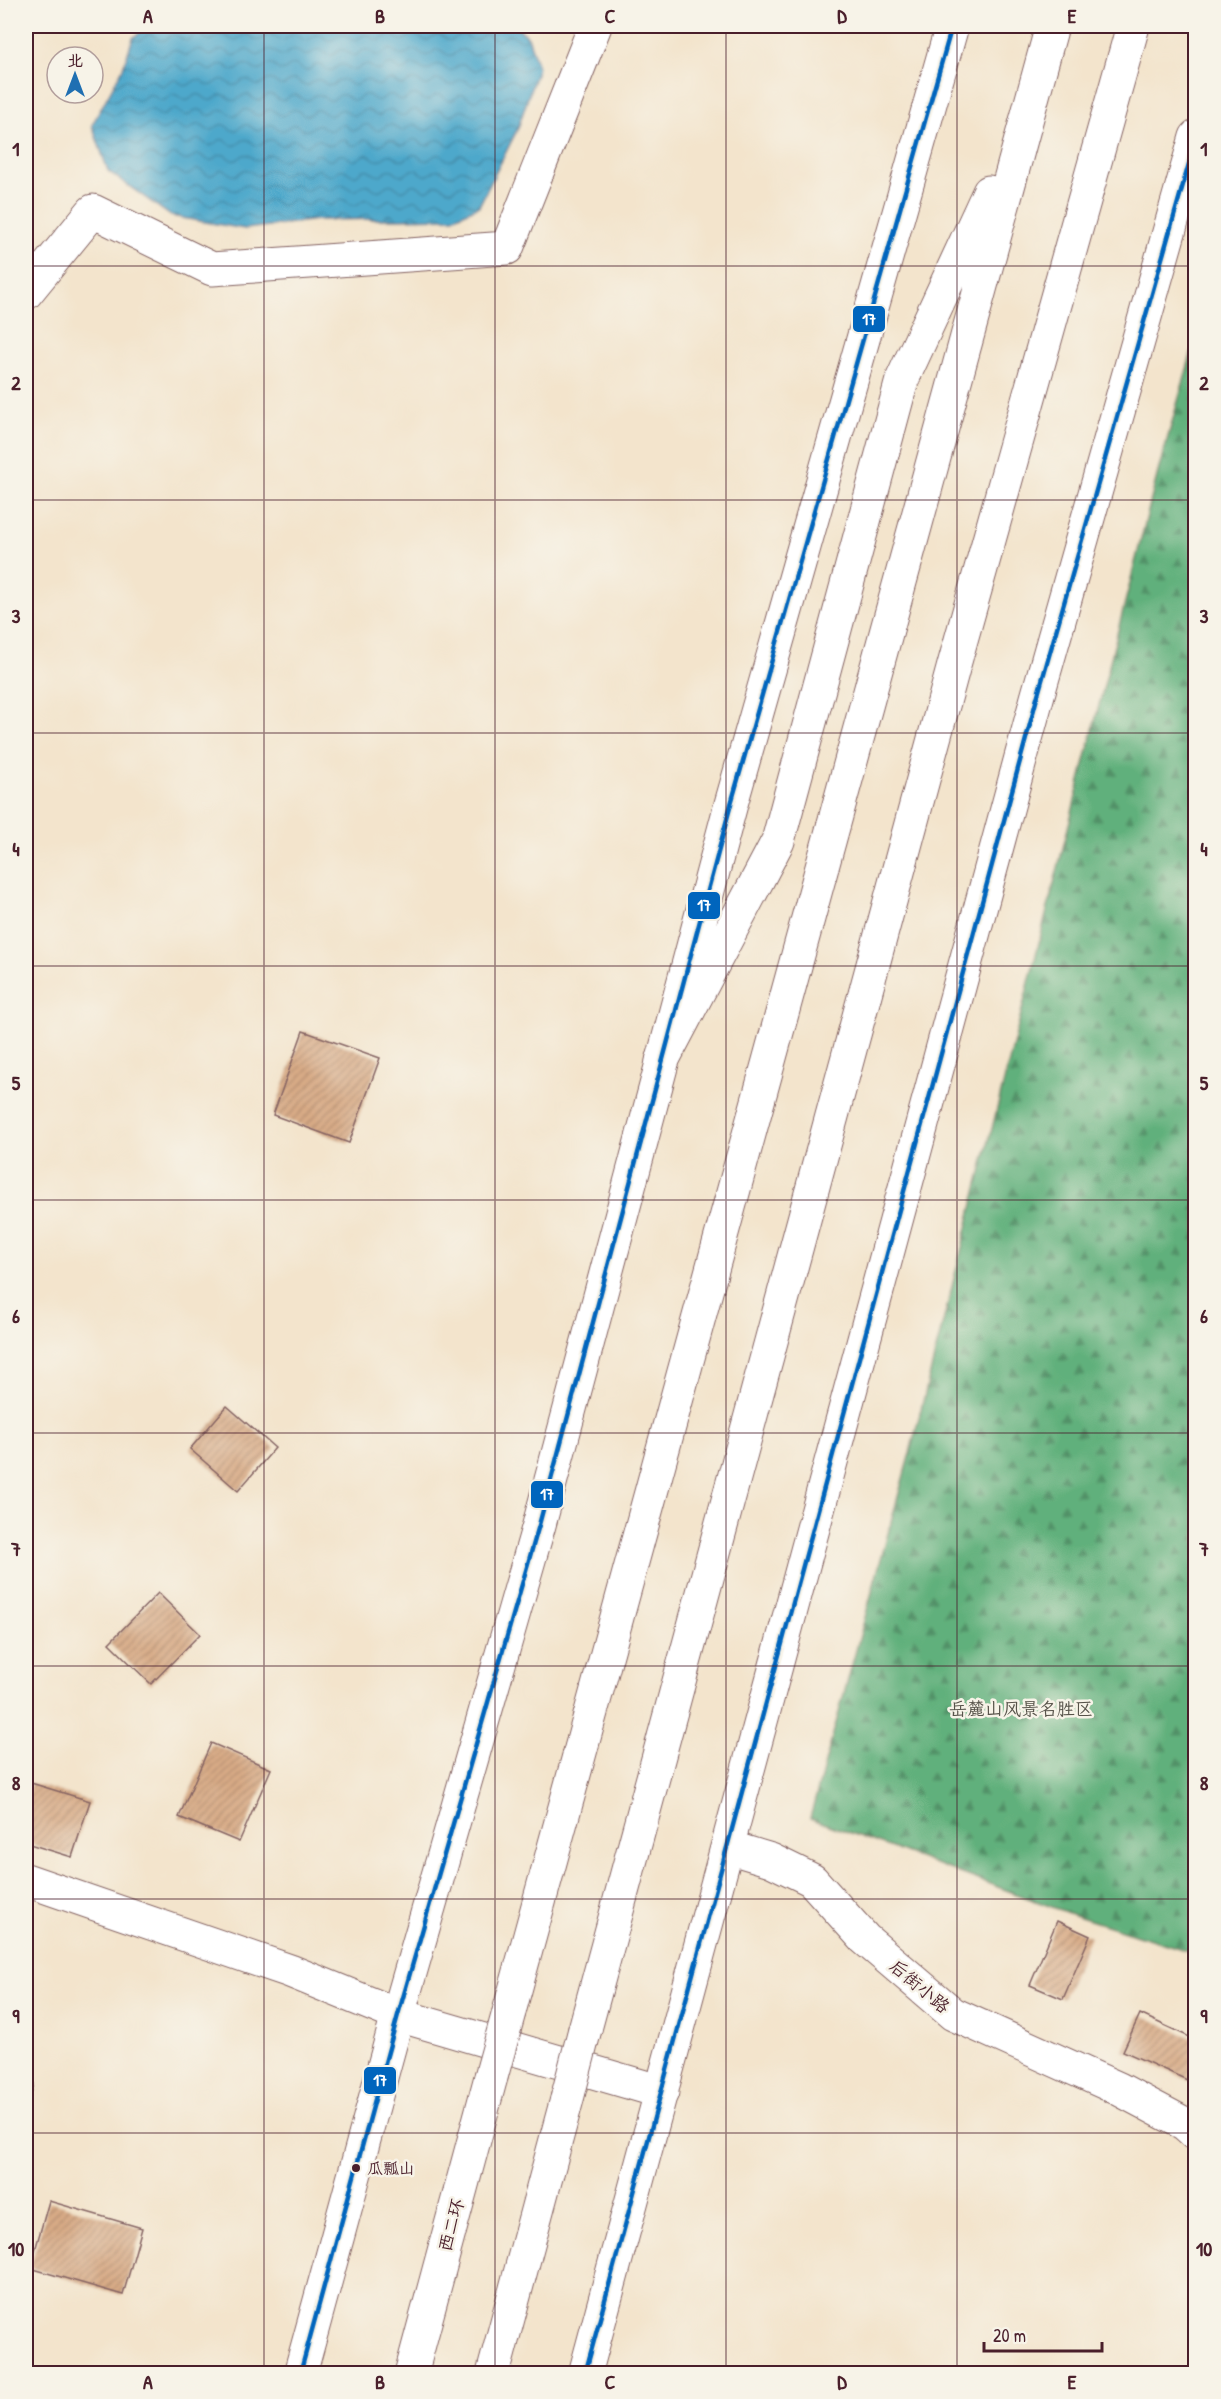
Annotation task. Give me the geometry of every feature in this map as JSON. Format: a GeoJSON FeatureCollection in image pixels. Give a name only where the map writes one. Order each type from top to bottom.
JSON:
{"type":"FeatureCollection","features":[{"type":"Feature","properties":{"kind":"main road"},"geometry":{"type":"LineString","coordinates":[[26,293],[93,211],[212,269],[507,248],[595,26]]}},
{"type":"Feature","properties":{"kind":"main road"},"geometry":{"type":"LineString","coordinates":[[300,2373],[398,2015],[539,1525],[731,804],[952,26]]}},
{"type":"Feature","properties":{"kind":"main road"},"geometry":{"type":"LineString","coordinates":[[662,1061],[778,841],[902,380],[1030,103],[1052,26]]}},
{"type":"Feature","properties":{"kind":"main road"},"geometry":{"type":"LineString","coordinates":[[493,2373],[954,666],[1133,26]]}},
{"type":"Feature","properties":{"kind":"main road","name":"西二环"},"geometry":{"type":"LineString","coordinates":[[411,2373],[1030,103]]}},
{"type":"Feature","properties":{"kind":"main road"},"geometry":{"type":"LineString","coordinates":[[585,2373],[1037,698],[1196,137]]}},
{"type":"Feature","properties":{"kind":"main road","name":"后街小路"},"geometry":{"type":"LineString","coordinates":[[728,1847],[771,1860],[812,1880],[865,1939],[953,2014],[1119,2089],[1185,2124],[1196,2134]]}},
{"type":"Feature","properties":{"kind":"main road"},"geometry":{"type":"LineString","coordinates":[[26,1880],[290,1971],[398,2015],[662,2092]]}},
{"type":"Feature","properties":{"kind":"green space","name":"岳麓山风景名胜区"},"geometry":{"type":"Polygon","coordinates":[[[1195,341],[1196,1953],[1074,1915],[810,1818],[910,1453],[1158,472],[1195,341]]]}},
{"type":"Feature","properties":{"kind":"water"},"geometry":{"type":"Polygon","coordinates":[[[149,26],[516,26],[528,37],[538,67],[518,128],[479,206],[453,218],[317,220],[245,229],[171,216],[108,171],[92,125],[105,105],[123,68],[133,38],[149,26]]]}},
{"type":"Feature","properties":{"kind":"building"},"geometry":{"type":"Polygon","coordinates":[[[303,1031],[380,1058],[349,1143],[273,1115],[303,1031]]]}},
{"type":"Feature","properties":{"kind":"building"},"geometry":{"type":"Polygon","coordinates":[[[227,1406],[275,1448],[238,1491],[190,1449],[227,1406]]]}},
{"type":"Feature","properties":{"kind":"building"},"geometry":{"type":"Polygon","coordinates":[[[158,1593],[200,1634],[151,1684],[109,1643],[158,1593]]]}},
{"type":"Feature","properties":{"kind":"building"},"geometry":{"type":"Polygon","coordinates":[[[211,1743],[271,1769],[239,1842],[179,1817],[211,1743]]]}},
{"type":"Feature","properties":{"kind":"building"},"geometry":{"type":"Polygon","coordinates":[[[31,1783],[90,1801],[72,1857],[26,1843],[26,1800],[31,1783]]]}},
{"type":"Feature","properties":{"kind":"building"},"geometry":{"type":"Polygon","coordinates":[[[1057,1921],[1090,1936],[1063,1999],[1030,1985],[1057,1921]]]}},
{"type":"Feature","properties":{"kind":"building"},"geometry":{"type":"Polygon","coordinates":[[[1140,2014],[1196,2040],[1196,2084],[1123,2051],[1140,2014]]]}},
{"type":"Feature","properties":{"kind":"building"},"geometry":{"type":"Polygon","coordinates":[[[26,2082],[34,2084],[26,2111],[26,2082]]]}},
{"type":"Feature","properties":{"kind":"building"},"geometry":{"type":"Polygon","coordinates":[[[49,2201],[142,2228],[123,2295],[30,2268],[49,2201]]]}},
{"type":"Feature","properties":{"kind":"transit line","name":"17"},"geometry":{"type":"LineString","coordinates":[[300,2374],[398,2015],[539,1525],[731,804],[952,26]]}},
{"type":"Feature","properties":{"kind":"transit line","name":"17"},"geometry":{"type":"LineString","coordinates":[[585,2374],[1037,698],[1196,139]]}},
{"type":"Feature","properties":{"kind":"place","name":"瓜瓢山"},"geometry":{"type":"Point","coordinates":[356,2168]}}]}
